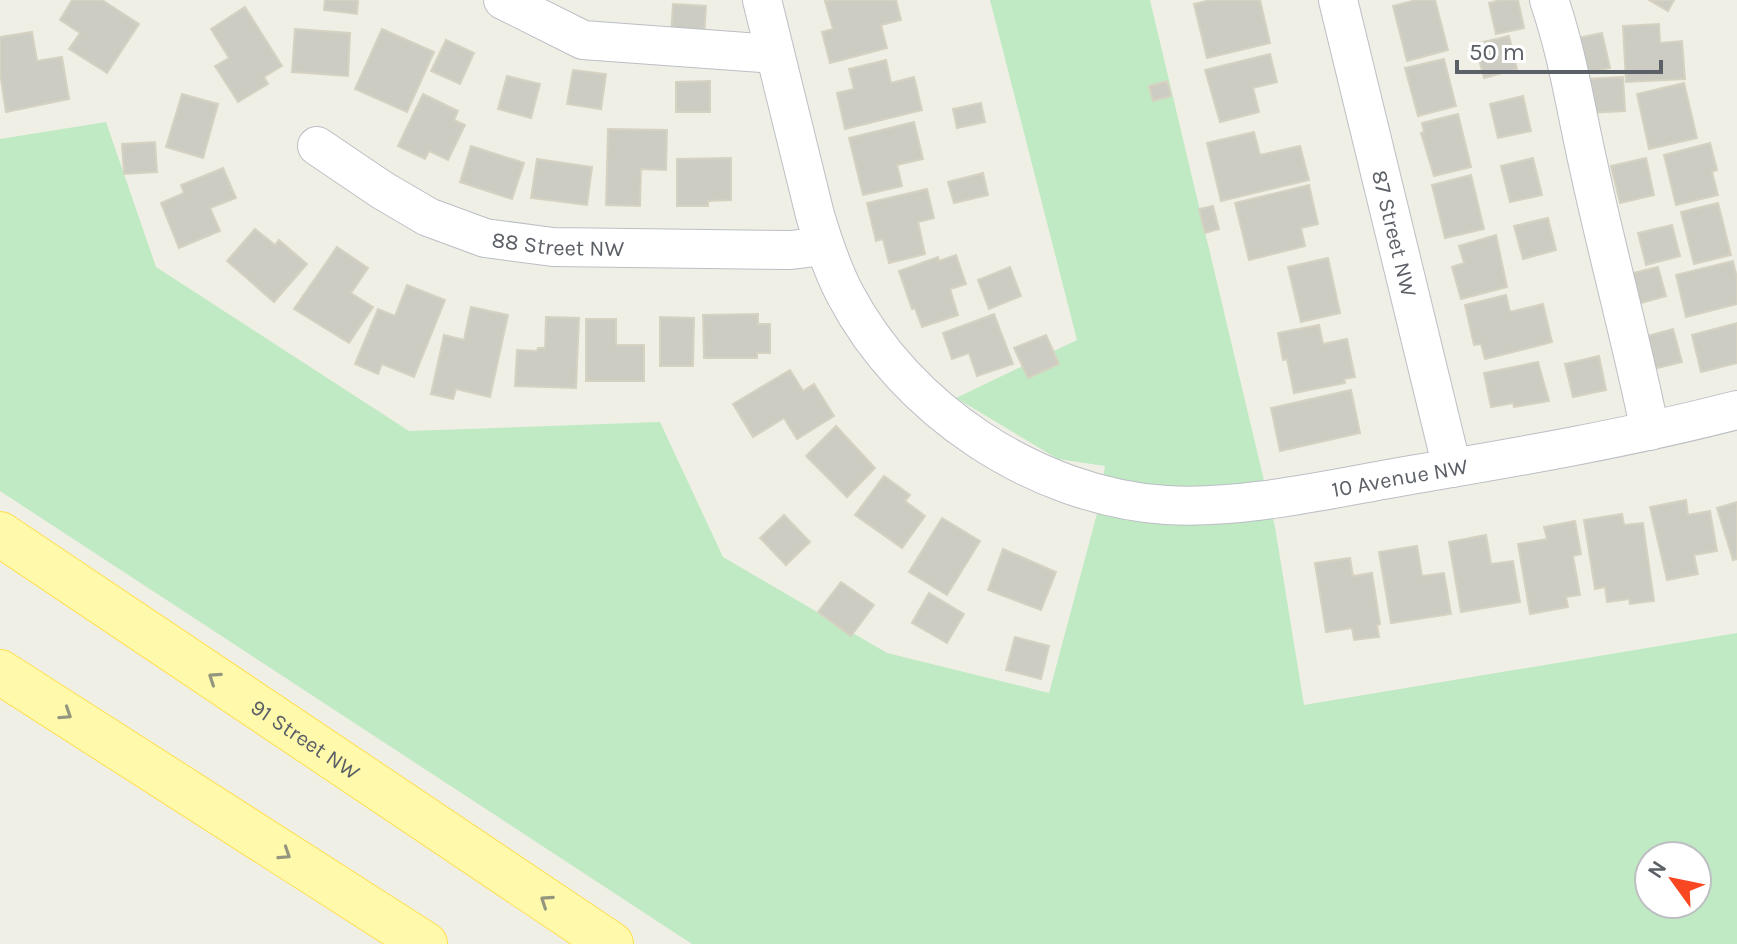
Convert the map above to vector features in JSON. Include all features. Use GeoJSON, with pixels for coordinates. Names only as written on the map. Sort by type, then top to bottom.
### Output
{"type":"FeatureCollection","features":[{"type":"Feature","properties":{"kind":"main road","name":"91 Street NW"},"geometry":{"type":"LineString","coordinates":[[0,534],[611,944]]}},
{"type":"Feature","properties":{"kind":"main road"},"geometry":{"type":"LineString","coordinates":[[0,672],[425,944]]}},
{"type":"Feature","properties":{"kind":"street"},"geometry":{"type":"LineString","coordinates":[[503,0],[583,40],[775,54]]}},
{"type":"Feature","properties":{"kind":"street"},"geometry":{"type":"LineString","coordinates":[[762,0],[824,246]]}},
{"type":"Feature","properties":{"kind":"street","name":"87 Street NW"},"geometry":{"type":"LineString","coordinates":[[1338,0],[1452,468]]}},
{"type":"Feature","properties":{"kind":"street"},"geometry":{"type":"LineString","coordinates":[[1549,0],[1564,45],[1650,431]]}},
{"type":"Feature","properties":{"kind":"street","name":"88 Street NW"},"geometry":{"type":"LineString","coordinates":[[317,146],[428,217],[485,238],[553,247],[791,250],[824,246]]}},
{"type":"Feature","properties":{"kind":"street","name":"10 Avenue NW"},"geometry":{"type":"LineString","coordinates":[[824,246],[846,297],[893,362],[925,396],[974,436],[1028,468],[1061,481],[1134,501],[1201,505],[1292,494],[1650,431],[1737,410]]}},
{"type":"Feature","properties":{"kind":"green space"},"geometry":{"type":"Polygon","coordinates":[[[990,0],[1150,0],[1275,527],[1304,705],[1737,633],[1737,944],[692,944],[0,491],[0,139],[106,122],[156,267],[409,431],[660,422],[723,557],[887,653],[1049,693],[1098,510],[1105,466],[1058,459],[956,398],[1077,340],[990,0]]]}},
{"type":"Feature","properties":{"kind":"building"},"geometry":{"type":"Polygon","coordinates":[[[72,0],[102,0],[139,24],[107,73],[69,49],[80,33],[60,20],[72,0]]]}},
{"type":"Feature","properties":{"kind":"building"},"geometry":{"type":"Polygon","coordinates":[[[325,0],[358,0],[357,14],[324,10],[325,0]]]}},
{"type":"Feature","properties":{"kind":"building"},"geometry":{"type":"Polygon","coordinates":[[[896,0],[901,20],[881,25],[887,48],[830,63],[822,32],[833,29],[825,1],[896,0]]]}},
{"type":"Feature","properties":{"kind":"building"},"geometry":{"type":"Polygon","coordinates":[[[1211,0],[1260,0],[1270,43],[1207,58],[1194,4],[1211,0]]]}},
{"type":"Feature","properties":{"kind":"building"},"geometry":{"type":"Polygon","coordinates":[[[1416,0],[1435,0],[1448,50],[1407,61],[1393,6],[1416,0]]]}},
{"type":"Feature","properties":{"kind":"building"},"geometry":{"type":"Polygon","coordinates":[[[1518,0],[1524,28],[1496,34],[1489,3],[1518,0]]]}},
{"type":"Feature","properties":{"kind":"building"},"geometry":{"type":"Polygon","coordinates":[[[1649,0],[1674,0],[1668,11],[1649,0]]]}},
{"type":"Feature","properties":{"kind":"building"},"geometry":{"type":"Polygon","coordinates":[[[673,4],[706,6],[704,38],[671,36],[673,4]]]}},
{"type":"Feature","properties":{"kind":"building"},"geometry":{"type":"Polygon","coordinates":[[[245,7],[282,66],[264,77],[268,84],[238,102],[215,66],[229,58],[211,29],[245,7]]]}},
{"type":"Feature","properties":{"kind":"building"},"geometry":{"type":"Polygon","coordinates":[[[1659,24],[1660,43],[1682,41],[1685,79],[1626,82],[1623,26],[1659,24]]]}},
{"type":"Feature","properties":{"kind":"building"},"geometry":{"type":"Polygon","coordinates":[[[295,29],[350,33],[348,76],[292,72],[295,29]]]}},
{"type":"Feature","properties":{"kind":"building"},"geometry":{"type":"Polygon","coordinates":[[[382,29],[434,52],[407,112],[355,89],[382,29]]]}},
{"type":"Feature","properties":{"kind":"building"},"geometry":{"type":"Polygon","coordinates":[[[32,32],[37,61],[62,57],[69,99],[6,112],[0,73],[0,37],[32,32]]]}},
{"type":"Feature","properties":{"kind":"building"},"geometry":{"type":"Polygon","coordinates":[[[1602,33],[1610,68],[1576,75],[1569,40],[1602,33]]]}},
{"type":"Feature","properties":{"kind":"building"},"geometry":{"type":"Polygon","coordinates":[[[1509,36],[1517,69],[1484,78],[1475,44],[1509,36]]]}},
{"type":"Feature","properties":{"kind":"building"},"geometry":{"type":"Polygon","coordinates":[[[446,40],[474,53],[460,84],[431,71],[446,40]]]}},
{"type":"Feature","properties":{"kind":"building"},"geometry":{"type":"Polygon","coordinates":[[[1270,54],[1277,82],[1253,88],[1259,112],[1220,122],[1205,70],[1270,54]]]}},
{"type":"Feature","properties":{"kind":"building"},"geometry":{"type":"Polygon","coordinates":[[[1444,59],[1456,106],[1418,116],[1405,68],[1444,59]]]}},
{"type":"Feature","properties":{"kind":"building"},"geometry":{"type":"Polygon","coordinates":[[[886,60],[891,83],[914,77],[922,110],[845,129],[837,93],[854,89],[849,69],[886,60]]]}},
{"type":"Feature","properties":{"kind":"building"},"geometry":{"type":"Polygon","coordinates":[[[573,70],[606,74],[601,109],[567,104],[573,70]]]}},
{"type":"Feature","properties":{"kind":"building"},"geometry":{"type":"Polygon","coordinates":[[[507,76],[540,84],[531,118],[498,109],[507,76]]]}},
{"type":"Feature","properties":{"kind":"building"},"geometry":{"type":"Polygon","coordinates":[[[1623,77],[1625,111],[1587,113],[1585,79],[1623,77]]]}},
{"type":"Feature","properties":{"kind":"building"},"geometry":{"type":"Polygon","coordinates":[[[710,81],[710,112],[676,112],[676,82],[710,81]]]}},
{"type":"Feature","properties":{"kind":"building"},"geometry":{"type":"Polygon","coordinates":[[[1167,81],[1171,96],[1153,101],[1149,86],[1167,81]]]}},
{"type":"Feature","properties":{"kind":"building"},"geometry":{"type":"Polygon","coordinates":[[[1684,83],[1697,138],[1649,149],[1637,94],[1684,83]]]}},
{"type":"Feature","properties":{"kind":"building"},"geometry":{"type":"Polygon","coordinates":[[[182,94],[218,104],[203,158],[166,147],[182,94]]]}},
{"type":"Feature","properties":{"kind":"building"},"geometry":{"type":"Polygon","coordinates":[[[423,94],[458,111],[454,120],[465,125],[448,160],[429,151],[425,159],[398,146],[423,94]]]}},
{"type":"Feature","properties":{"kind":"building"},"geometry":{"type":"Polygon","coordinates":[[[1523,96],[1531,131],[1498,138],[1490,104],[1523,96]]]}},
{"type":"Feature","properties":{"kind":"building"},"geometry":{"type":"Polygon","coordinates":[[[981,103],[985,122],[957,128],[953,109],[981,103]]]}},
{"type":"Feature","properties":{"kind":"building"},"geometry":{"type":"Polygon","coordinates":[[[1458,114],[1471,167],[1434,176],[1421,133],[1424,132],[1422,123],[1458,114]]]}},
{"type":"Feature","properties":{"kind":"building"},"geometry":{"type":"Polygon","coordinates":[[[914,122],[923,159],[897,165],[902,186],[863,195],[849,138],[914,122]]]}},
{"type":"Feature","properties":{"kind":"building"},"geometry":{"type":"Polygon","coordinates":[[[608,129],[667,130],[666,170],[641,169],[640,206],[606,205],[608,129]]]}},
{"type":"Feature","properties":{"kind":"building"},"geometry":{"type":"Polygon","coordinates":[[[1254,132],[1260,155],[1300,146],[1309,180],[1221,201],[1207,143],[1254,132]]]}},
{"type":"Feature","properties":{"kind":"building"},"geometry":{"type":"Polygon","coordinates":[[[155,142],[157,172],[124,174],[122,144],[155,142]]]}},
{"type":"Feature","properties":{"kind":"building"},"geometry":{"type":"Polygon","coordinates":[[[1710,143],[1717,170],[1712,172],[1718,195],[1676,205],[1664,155],[1710,143]]]}},
{"type":"Feature","properties":{"kind":"building"},"geometry":{"type":"Polygon","coordinates":[[[471,146],[524,163],[512,199],[460,182],[471,146]]]}},
{"type":"Feature","properties":{"kind":"building"},"geometry":{"type":"Polygon","coordinates":[[[731,158],[731,200],[708,201],[708,206],[677,206],[677,159],[731,158]]]}},
{"type":"Feature","properties":{"kind":"building"},"geometry":{"type":"Polygon","coordinates":[[[1533,158],[1542,195],[1510,202],[1501,166],[1533,158]]]}},
{"type":"Feature","properties":{"kind":"building"},"geometry":{"type":"Polygon","coordinates":[[[1646,158],[1654,195],[1620,203],[1611,166],[1646,158]]]}},
{"type":"Feature","properties":{"kind":"building"},"geometry":{"type":"Polygon","coordinates":[[[537,159],[592,167],[587,205],[531,198],[537,159]]]}},
{"type":"Feature","properties":{"kind":"building"},"geometry":{"type":"Polygon","coordinates":[[[223,168],[236,198],[210,208],[220,231],[179,248],[161,203],[184,193],[181,185],[223,168]]]}},
{"type":"Feature","properties":{"kind":"building"},"geometry":{"type":"Polygon","coordinates":[[[983,173],[988,195],[954,203],[948,182],[983,173]]]}},
{"type":"Feature","properties":{"kind":"building"},"geometry":{"type":"Polygon","coordinates":[[[1471,175],[1484,229],[1445,238],[1432,185],[1471,175]]]}},
{"type":"Feature","properties":{"kind":"building"},"geometry":{"type":"Polygon","coordinates":[[[1309,185],[1318,224],[1301,228],[1305,246],[1249,260],[1235,203],[1309,185]]]}},
{"type":"Feature","properties":{"kind":"building"},"geometry":{"type":"Polygon","coordinates":[[[927,189],[934,218],[918,222],[925,254],[889,263],[883,239],[876,241],[867,203],[927,189]]]}},
{"type":"Feature","properties":{"kind":"building"},"geometry":{"type":"Polygon","coordinates":[[[1718,203],[1731,255],[1694,264],[1681,212],[1718,203]]]}},
{"type":"Feature","properties":{"kind":"building"},"geometry":{"type":"Polygon","coordinates":[[[1213,206],[1219,229],[1205,233],[1199,209],[1213,206]]]}},
{"type":"Feature","properties":{"kind":"building"},"geometry":{"type":"Polygon","coordinates":[[[1548,218],[1556,250],[1523,259],[1514,226],[1548,218]]]}},
{"type":"Feature","properties":{"kind":"building"},"geometry":{"type":"Polygon","coordinates":[[[1672,225],[1680,256],[1646,265],[1638,233],[1672,225]]]}},
{"type":"Feature","properties":{"kind":"building"},"geometry":{"type":"Polygon","coordinates":[[[255,229],[275,245],[279,240],[307,264],[274,302],[227,261],[255,229]]]}},
{"type":"Feature","properties":{"kind":"building"},"geometry":{"type":"Polygon","coordinates":[[[1496,235],[1507,287],[1461,299],[1452,267],[1464,263],[1459,246],[1496,235]]]}},
{"type":"Feature","properties":{"kind":"building"},"geometry":{"type":"Polygon","coordinates":[[[337,247],[368,268],[351,293],[373,307],[349,343],[294,309],[337,247]]]}},
{"type":"Feature","properties":{"kind":"building"},"geometry":{"type":"Polygon","coordinates":[[[956,255],[966,284],[950,289],[958,315],[922,327],[915,308],[912,309],[899,271],[938,257],[939,261],[956,255]]]}},
{"type":"Feature","properties":{"kind":"building"},"geometry":{"type":"Polygon","coordinates":[[[1328,258],[1340,313],[1301,322],[1288,267],[1328,258]]]}},
{"type":"Feature","properties":{"kind":"building"},"geometry":{"type":"Polygon","coordinates":[[[1733,261],[1737,278],[1737,304],[1686,317],[1676,275],[1733,261]]]}},
{"type":"Feature","properties":{"kind":"building"},"geometry":{"type":"Polygon","coordinates":[[[1010,267],[1021,296],[989,309],[978,280],[1010,267]]]}},
{"type":"Feature","properties":{"kind":"building"},"geometry":{"type":"Polygon","coordinates":[[[1658,267],[1666,296],[1634,305],[1625,275],[1658,267]]]}},
{"type":"Feature","properties":{"kind":"building"},"geometry":{"type":"Polygon","coordinates":[[[407,285],[445,300],[414,377],[382,364],[378,374],[355,364],[378,309],[395,316],[407,285]]]}},
{"type":"Feature","properties":{"kind":"building"},"geometry":{"type":"Polygon","coordinates":[[[1506,295],[1510,312],[1543,304],[1552,342],[1485,359],[1481,344],[1474,345],[1465,305],[1506,295]]]}},
{"type":"Feature","properties":{"kind":"building"},"geometry":{"type":"Polygon","coordinates":[[[471,307],[508,315],[490,397],[456,389],[453,399],[431,394],[444,335],[464,340],[471,307]]]}},
{"type":"Feature","properties":{"kind":"building"},"geometry":{"type":"Polygon","coordinates":[[[758,314],[758,324],[770,324],[770,353],[757,353],[757,358],[704,358],[703,315],[758,314]]]}},
{"type":"Feature","properties":{"kind":"building"},"geometry":{"type":"Polygon","coordinates":[[[994,314],[1013,364],[977,376],[969,353],[952,359],[943,333],[994,314]]]}},
{"type":"Feature","properties":{"kind":"building"},"geometry":{"type":"Polygon","coordinates":[[[546,317],[579,318],[576,388],[515,386],[517,350],[537,351],[538,348],[545,348],[546,317]]]}},
{"type":"Feature","properties":{"kind":"building"},"geometry":{"type":"Polygon","coordinates":[[[660,317],[694,318],[693,366],[660,366],[660,317]]]}},
{"type":"Feature","properties":{"kind":"building"},"geometry":{"type":"Polygon","coordinates":[[[586,319],[616,319],[616,345],[644,345],[644,381],[586,381],[586,319]]]}},
{"type":"Feature","properties":{"kind":"building"},"geometry":{"type":"Polygon","coordinates":[[[1737,323],[1737,363],[1701,372],[1692,335],[1737,323]]]}},
{"type":"Feature","properties":{"kind":"building"},"geometry":{"type":"Polygon","coordinates":[[[1319,325],[1323,344],[1347,339],[1355,377],[1344,379],[1345,383],[1294,393],[1278,333],[1319,325]]]}},
{"type":"Feature","properties":{"kind":"building"},"geometry":{"type":"Polygon","coordinates":[[[1673,329],[1682,362],[1649,370],[1641,338],[1673,329]]]}},
{"type":"Feature","properties":{"kind":"building"},"geometry":{"type":"Polygon","coordinates":[[[1046,335],[1059,364],[1028,378],[1014,348],[1046,335]]]}},
{"type":"Feature","properties":{"kind":"building"},"geometry":{"type":"Polygon","coordinates":[[[1599,356],[1606,390],[1573,397],[1565,364],[1599,356]]]}},
{"type":"Feature","properties":{"kind":"building"},"geometry":{"type":"Polygon","coordinates":[[[1538,362],[1549,401],[1491,407],[1484,373],[1538,362]]]}},
{"type":"Feature","properties":{"kind":"building"},"geometry":{"type":"Polygon","coordinates":[[[790,370],[803,391],[814,384],[834,416],[797,439],[784,418],[753,437],[733,404],[790,370]]]}},
{"type":"Feature","properties":{"kind":"building"},"geometry":{"type":"Polygon","coordinates":[[[1351,390],[1360,433],[1280,451],[1271,408],[1351,390]]]}},
{"type":"Feature","properties":{"kind":"building"},"geometry":{"type":"Polygon","coordinates":[[[836,426],[875,468],[847,497],[806,456],[836,426]]]}},
{"type":"Feature","properties":{"kind":"building"},"geometry":{"type":"Polygon","coordinates":[[[884,476],[910,495],[905,501],[925,516],[902,548],[855,515],[884,476]]]}},
{"type":"Feature","properties":{"kind":"building"},"geometry":{"type":"Polygon","coordinates":[[[1686,500],[1688,515],[1710,511],[1717,551],[1694,555],[1698,574],[1667,580],[1650,507],[1686,500]]]}},
{"type":"Feature","properties":{"kind":"building"},"geometry":{"type":"Polygon","coordinates":[[[1737,502],[1737,559],[1733,560],[1717,508],[1737,502]]]}},
{"type":"Feature","properties":{"kind":"building"},"geometry":{"type":"Polygon","coordinates":[[[1622,514],[1624,525],[1643,523],[1654,601],[1630,604],[1629,599],[1607,602],[1605,587],[1595,589],[1584,520],[1622,514]]]}},
{"type":"Feature","properties":{"kind":"building"},"geometry":{"type":"Polygon","coordinates":[[[784,515],[810,542],[786,565],[760,538],[784,515]]]}},
{"type":"Feature","properties":{"kind":"building"},"geometry":{"type":"Polygon","coordinates":[[[942,518],[980,541],[947,595],[909,572],[942,518]]]}},
{"type":"Feature","properties":{"kind":"building"},"geometry":{"type":"Polygon","coordinates":[[[1575,521],[1581,554],[1573,556],[1580,595],[1566,597],[1568,607],[1530,614],[1518,544],[1547,539],[1544,527],[1575,521]]]}},
{"type":"Feature","properties":{"kind":"building"},"geometry":{"type":"Polygon","coordinates":[[[1486,535],[1491,564],[1513,561],[1520,602],[1461,612],[1449,542],[1486,535]]]}},
{"type":"Feature","properties":{"kind":"building"},"geometry":{"type":"Polygon","coordinates":[[[1417,546],[1422,576],[1444,573],[1451,614],[1391,623],[1379,552],[1417,546]]]}},
{"type":"Feature","properties":{"kind":"building"},"geometry":{"type":"Polygon","coordinates":[[[1003,549],[1056,572],[1041,610],[988,590],[1003,549]]]}},
{"type":"Feature","properties":{"kind":"building"},"geometry":{"type":"Polygon","coordinates":[[[1350,558],[1353,576],[1372,573],[1380,624],[1377,625],[1379,637],[1354,640],[1352,628],[1326,632],[1315,563],[1350,558]]]}},
{"type":"Feature","properties":{"kind":"building"},"geometry":{"type":"Polygon","coordinates":[[[841,582],[874,605],[851,636],[818,612],[841,582]]]}},
{"type":"Feature","properties":{"kind":"building"},"geometry":{"type":"Polygon","coordinates":[[[929,593],[964,614],[947,643],[912,623],[929,593]]]}},
{"type":"Feature","properties":{"kind":"building"},"geometry":{"type":"Polygon","coordinates":[[[1015,637],[1049,646],[1041,679],[1006,670],[1015,637]]]}}]}
